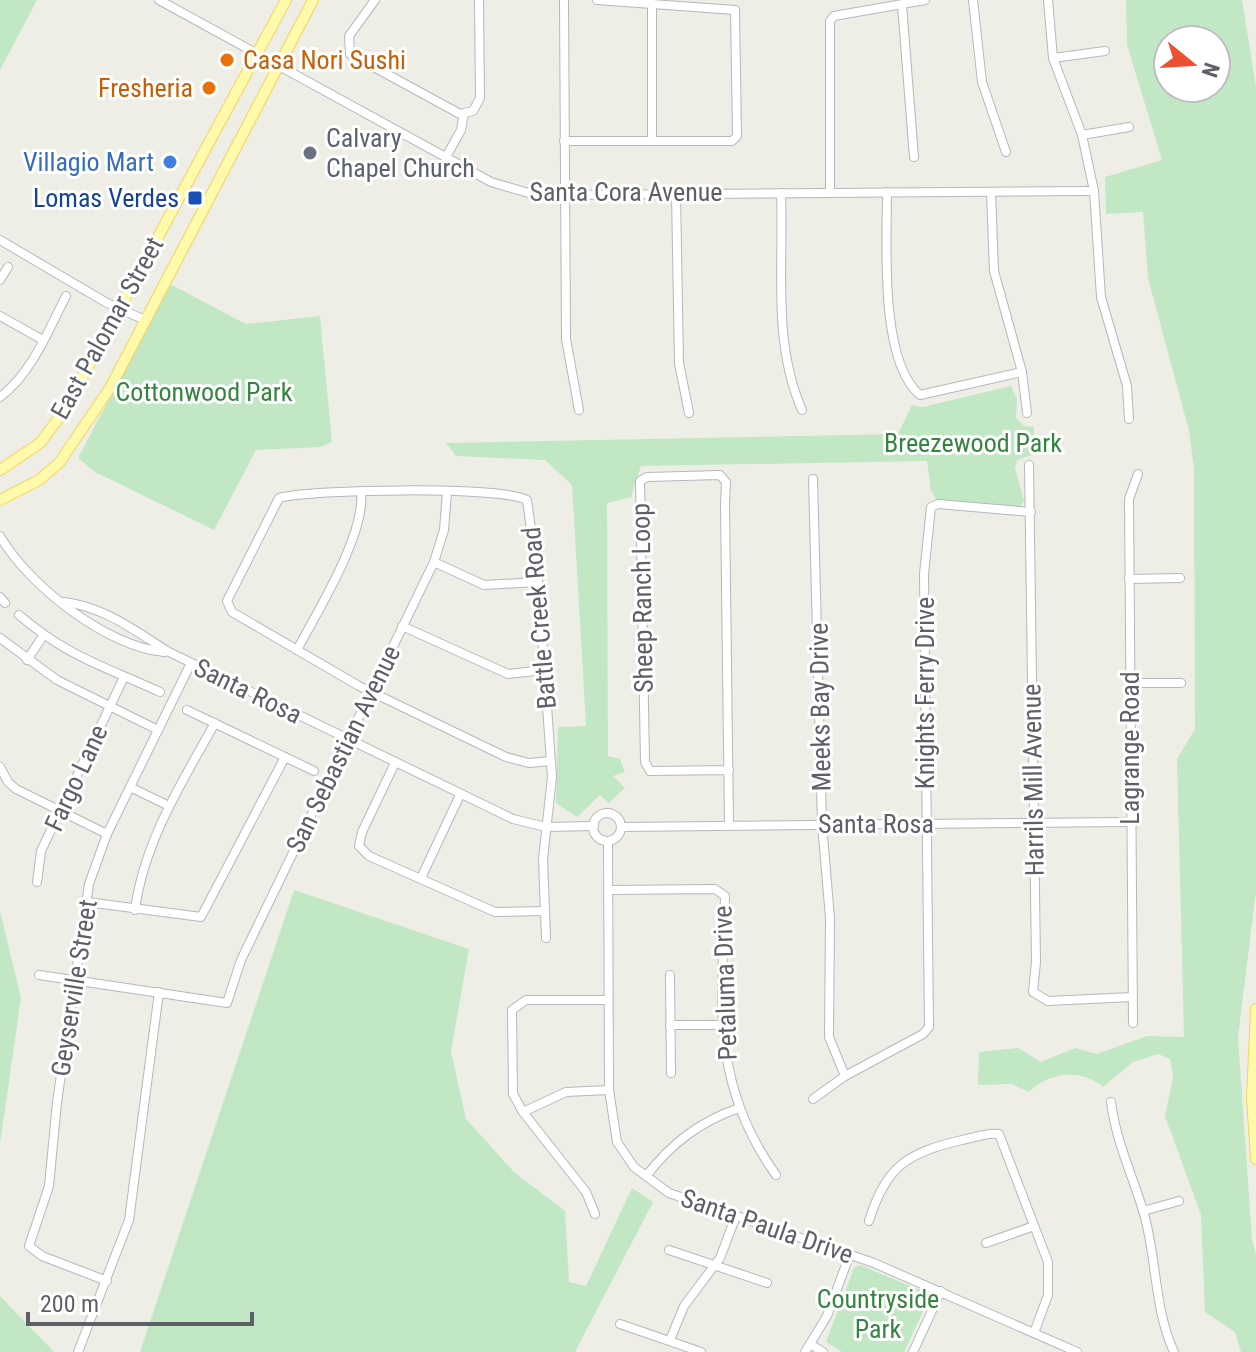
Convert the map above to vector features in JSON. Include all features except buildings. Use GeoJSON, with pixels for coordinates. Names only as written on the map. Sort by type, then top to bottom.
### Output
{"type":"FeatureCollection","features":[{"type":"Feature","properties":{"kind":"main road","name":"East Palomar Street"},"geometry":{"type":"LineString","coordinates":[[0,470],[21,459],[50,431],[120,310],[286,0]]}},
{"type":"Feature","properties":{"kind":"main road","name":"East Palomar Street"},"geometry":{"type":"LineString","coordinates":[[0,500],[39,480],[59,463],[110,388],[313,0]]}},
{"type":"Feature","properties":{"kind":"main road"},"geometry":{"type":"LineString","coordinates":[[1256,1009],[1252,1098],[1256,1159]]}},
{"type":"Feature","properties":{"kind":"street","name":"Santa Cora Avenue"},"geometry":{"type":"LineString","coordinates":[[159,0],[278,68],[491,182],[515,191],[565,195],[1094,191]]}},
{"type":"Feature","properties":{"kind":"street"},"geometry":{"type":"LineString","coordinates":[[375,0],[349,36],[350,54],[464,113],[473,111],[480,98],[479,0]]}},
{"type":"Feature","properties":{"kind":"street"},"geometry":{"type":"LineString","coordinates":[[564,0],[566,339],[579,410]]}},
{"type":"Feature","properties":{"kind":"street"},"geometry":{"type":"LineString","coordinates":[[564,141],[732,141],[737,136],[735,10],[597,0]]}},
{"type":"Feature","properties":{"kind":"street"},"geometry":{"type":"LineString","coordinates":[[830,192],[830,21],[834,16],[925,0]]}},
{"type":"Feature","properties":{"kind":"street"},"geometry":{"type":"LineString","coordinates":[[973,0],[982,82],[1006,152]]}},
{"type":"Feature","properties":{"kind":"street"},"geometry":{"type":"LineString","coordinates":[[1048,0],[1053,58],[1082,135],[1094,191],[1101,297],[1127,386],[1129,419]]}},
{"type":"Feature","properties":{"kind":"street"},"geometry":{"type":"LineString","coordinates":[[652,5],[652,141]]}},
{"type":"Feature","properties":{"kind":"street"},"geometry":{"type":"LineString","coordinates":[[902,5],[914,157]]}},
{"type":"Feature","properties":{"kind":"street"},"geometry":{"type":"LineString","coordinates":[[1053,58],[1105,51]]}},
{"type":"Feature","properties":{"kind":"street"},"geometry":{"type":"LineString","coordinates":[[446,157],[461,130],[464,113]]}},
{"type":"Feature","properties":{"kind":"street"},"geometry":{"type":"LineString","coordinates":[[1082,135],[1129,127]]}},
{"type":"Feature","properties":{"kind":"street"},"geometry":{"type":"LineString","coordinates":[[887,192],[887,301],[908,385],[920,395],[1022,372]]}},
{"type":"Feature","properties":{"kind":"street"},"geometry":{"type":"LineString","coordinates":[[991,192],[994,271],[1022,372],[1027,413]]}},
{"type":"Feature","properties":{"kind":"street"},"geometry":{"type":"LineString","coordinates":[[676,193],[679,363],[689,413]]}},
{"type":"Feature","properties":{"kind":"street"},"geometry":{"type":"LineString","coordinates":[[781,193],[783,339],[788,372],[802,410]]}},
{"type":"Feature","properties":{"kind":"street"},"geometry":{"type":"LineString","coordinates":[[0,240],[120,310],[145,320]]}},
{"type":"Feature","properties":{"kind":"street"},"geometry":{"type":"LineString","coordinates":[[0,280],[8,267]]}},
{"type":"Feature","properties":{"kind":"street"},"geometry":{"type":"LineString","coordinates":[[0,397],[19,381],[66,296]]}},
{"type":"Feature","properties":{"kind":"street"},"geometry":{"type":"LineString","coordinates":[[0,316],[43,340]]}},
{"type":"Feature","properties":{"kind":"street","name":"Harrils Mill Avenue"},"geometry":{"type":"LineString","coordinates":[[1029,465],[1036,962],[1033,992],[1048,1001],[1132,997]]}},
{"type":"Feature","properties":{"kind":"street","name":"Lagrange Road"},"geometry":{"type":"LineString","coordinates":[[1133,1023],[1129,499],[1138,474]]}},
{"type":"Feature","properties":{"kind":"street","name":"Sheep Ranch Loop"},"geometry":{"type":"LineString","coordinates":[[729,770],[663,773],[650,771],[645,762],[640,481],[647,477],[720,475],[726,482],[729,770],[729,825]]}},
{"type":"Feature","properties":{"kind":"street","name":"Meeks Bay Drive"},"geometry":{"type":"LineString","coordinates":[[813,479],[822,824],[830,918],[829,1037],[845,1076]]}},
{"type":"Feature","properties":{"kind":"street"},"geometry":{"type":"LineString","coordinates":[[361,492],[363,504],[349,544],[297,650],[371,692],[506,757],[529,763],[551,761]]}},
{"type":"Feature","properties":{"kind":"street","name":"Battle Creek Road"},"geometry":{"type":"LineString","coordinates":[[297,650],[232,612],[227,601],[279,498],[292,494],[447,492],[503,495],[527,500],[538,582],[551,761],[546,827],[546,938]]}},
{"type":"Feature","properties":{"kind":"street","name":"San Sebastian Avenue"},"geometry":{"type":"LineString","coordinates":[[159,992],[227,1003],[241,960],[434,562],[444,530],[447,492]]}},
{"type":"Feature","properties":{"kind":"street","name":"Knights Ferry Drive"},"geometry":{"type":"LineString","coordinates":[[845,1076],[929,1027],[924,574],[931,507],[938,504],[1031,512]]}},
{"type":"Feature","properties":{"kind":"street","name":"Santa Rosa"},"geometry":{"type":"LineString","coordinates":[[0,536],[18,562],[76,616],[98,629],[149,649],[169,652]]}},
{"type":"Feature","properties":{"kind":"street"},"geometry":{"type":"LineString","coordinates":[[434,562],[484,585],[538,582]]}},
{"type":"Feature","properties":{"kind":"street"},"geometry":{"type":"LineString","coordinates":[[1129,579],[1180,578]]}},
{"type":"Feature","properties":{"kind":"street","name":"Santa Rosa"},"geometry":{"type":"LineString","coordinates":[[64,602],[84,604],[123,621],[169,652],[513,819],[546,827],[594,826]]}},
{"type":"Feature","properties":{"kind":"street"},"geometry":{"type":"LineString","coordinates":[[19,615],[43,636],[85,662],[160,692]]}},
{"type":"Feature","properties":{"kind":"street"},"geometry":{"type":"LineString","coordinates":[[402,626],[508,674],[544,670]]}},
{"type":"Feature","properties":{"kind":"street"},"geometry":{"type":"LineString","coordinates":[[27,660],[43,636]]}},
{"type":"Feature","properties":{"kind":"street"},"geometry":{"type":"LineString","coordinates":[[1,640],[57,680],[158,730]]}},
{"type":"Feature","properties":{"kind":"street","name":"Geyserville Street"},"geometry":{"type":"LineString","coordinates":[[107,1281],[42,1256],[29,1246],[49,1186],[57,1102],[87,902],[107,834],[191,663]]}},
{"type":"Feature","properties":{"kind":"street","name":"Fargo Lane"},"geometry":{"type":"LineString","coordinates":[[37,882],[41,851],[124,677]]}},
{"type":"Feature","properties":{"kind":"street"},"geometry":{"type":"LineString","coordinates":[[1129,683],[1181,683]]}},
{"type":"Feature","properties":{"kind":"street"},"geometry":{"type":"LineString","coordinates":[[187,710],[314,771]]}},
{"type":"Feature","properties":{"kind":"street"},"geometry":{"type":"LineString","coordinates":[[135,910],[139,879],[169,806],[215,723]]}},
{"type":"Feature","properties":{"kind":"street"},"geometry":{"type":"LineString","coordinates":[[87,902],[192,918],[207,912],[285,757]]}},
{"type":"Feature","properties":{"kind":"street"},"geometry":{"type":"LineString","coordinates":[[395,763],[362,832],[359,846],[369,856],[495,912],[544,911]]}},
{"type":"Feature","properties":{"kind":"street"},"geometry":{"type":"LineString","coordinates":[[0,767],[16,789],[107,834]]}},
{"type":"Feature","properties":{"kind":"street"},"geometry":{"type":"LineString","coordinates":[[130,787],[169,806]]}},
{"type":"Feature","properties":{"kind":"street"},"geometry":{"type":"LineString","coordinates":[[421,878],[460,795]]}},
{"type":"Feature","properties":{"kind":"street"},"geometry":{"type":"LineString","coordinates":[[608,813],[618,819],[621,827],[619,835],[608,841],[599,838],[594,826],[600,815],[608,813]]}},
{"type":"Feature","properties":{"kind":"street","name":"Santa Rosa"},"geometry":{"type":"LineString","coordinates":[[621,827],[1130,822]]}},
{"type":"Feature","properties":{"kind":"street","name":"Santa Paula Drive"},"geometry":{"type":"LineString","coordinates":[[608,841],[609,1090],[617,1142],[625,1156],[669,1193],[850,1254],[1077,1352]]}},
{"type":"Feature","properties":{"kind":"street","name":"Petaluma Drive"},"geometry":{"type":"LineString","coordinates":[[609,890],[715,889],[725,896],[723,1025],[726,1067],[756,1148],[776,1175]]}},
{"type":"Feature","properties":{"kind":"street"},"geometry":{"type":"LineString","coordinates":[[39,975],[159,992],[129,1220],[78,1352]]}},
{"type":"Feature","properties":{"kind":"street"},"geometry":{"type":"LineString","coordinates":[[670,975],[671,1073]]}},
{"type":"Feature","properties":{"kind":"street"},"geometry":{"type":"LineString","coordinates":[[595,1214],[586,1192],[523,1112],[513,1094],[512,1010],[517,1003],[607,1000]]}},
{"type":"Feature","properties":{"kind":"street"},"geometry":{"type":"LineString","coordinates":[[670,1025],[723,1025]]}},
{"type":"Feature","properties":{"kind":"street"},"geometry":{"type":"LineString","coordinates":[[813,1099],[845,1076]]}},
{"type":"Feature","properties":{"kind":"street"},"geometry":{"type":"LineString","coordinates":[[523,1112],[566,1092],[609,1090]]}},
{"type":"Feature","properties":{"kind":"street"},"geometry":{"type":"LineString","coordinates":[[1111,1102],[1116,1135],[1143,1211],[1162,1317],[1172,1351]]}},
{"type":"Feature","properties":{"kind":"street"},"geometry":{"type":"LineString","coordinates":[[646,1176],[681,1138],[707,1120],[739,1108]]}},
{"type":"Feature","properties":{"kind":"street"},"geometry":{"type":"LineString","coordinates":[[869,1221],[880,1188],[905,1160],[937,1147],[994,1133],[1003,1139],[1046,1255],[1050,1278],[1047,1300],[1034,1333]]}},
{"type":"Feature","properties":{"kind":"street"},"geometry":{"type":"LineString","coordinates":[[1143,1211],[1179,1201]]}},
{"type":"Feature","properties":{"kind":"street"},"geometry":{"type":"LineString","coordinates":[[670,1340],[684,1306],[714,1265],[736,1216]]}},
{"type":"Feature","properties":{"kind":"street"},"geometry":{"type":"LineString","coordinates":[[986,1243],[1034,1226]]}},
{"type":"Feature","properties":{"kind":"street"},"geometry":{"type":"LineString","coordinates":[[669,1250],[767,1283]]}},
{"type":"Feature","properties":{"kind":"street"},"geometry":{"type":"LineString","coordinates":[[823,1352],[807,1348],[827,1316],[850,1254]]}},
{"type":"Feature","properties":{"kind":"street"},"geometry":{"type":"LineString","coordinates":[[913,1352],[941,1291]]}},
{"type":"Feature","properties":{"kind":"street"},"geometry":{"type":"LineString","coordinates":[[620,1324],[701,1352]]}},
{"type":"Feature","properties":{"kind":"green space"},"geometry":{"type":"Polygon","coordinates":[[[0,0],[37,0],[0,70],[0,0]]]}},
{"type":"Feature","properties":{"kind":"green space"},"geometry":{"type":"Polygon","coordinates":[[[1126,0],[1242,0],[1256,87],[1256,891],[1238,1037],[1252,1240],[1256,1254],[1256,1352],[1241,1352],[1235,1332],[1205,1312],[1201,1215],[1165,1116],[1173,1077],[1170,1059],[1158,1054],[1133,1062],[1103,1087],[1075,1075],[1046,1080],[1029,1092],[1012,1084],[978,1085],[979,1052],[1018,1048],[1041,1062],[1075,1048],[1097,1054],[1147,1036],[1184,1037],[1177,759],[1195,729],[1194,468],[1189,431],[1148,278],[1143,212],[1106,214],[1105,177],[1162,160],[1127,45],[1126,0]]]}},
{"type":"Feature","properties":{"kind":"green space","name":"Cottonwood Park"},"geometry":{"type":"Polygon","coordinates":[[[170,284],[246,324],[320,316],[332,442],[321,447],[256,450],[214,530],[95,472],[78,458],[170,284]]]}},
{"type":"Feature","properties":{"kind":"green space","name":"Breezewood Park"},"geometry":{"type":"Polygon","coordinates":[[[1011,386],[1017,399],[1016,418],[1024,426],[1034,427],[1034,454],[1017,460],[1015,468],[1024,501],[1019,507],[936,499],[931,491],[927,461],[641,466],[631,497],[607,503],[608,756],[620,759],[625,772],[613,776],[625,788],[609,803],[600,795],[577,817],[556,803],[558,727],[586,726],[572,485],[545,460],[456,456],[446,443],[898,434],[912,405],[923,407],[1011,386]]]}},
{"type":"Feature","properties":{"kind":"green space"},"geometry":{"type":"Polygon","coordinates":[[[294,890],[469,949],[451,1051],[466,1119],[514,1172],[565,1211],[569,1282],[586,1286],[632,1188],[653,1202],[575,1352],[140,1352],[294,890]]]}},
{"type":"Feature","properties":{"kind":"green space"},"geometry":{"type":"Polygon","coordinates":[[[0,911],[21,998],[0,1144],[0,911]]]}},
{"type":"Feature","properties":{"kind":"green space","name":"Countryside Park"},"geometry":{"type":"Polygon","coordinates":[[[860,1265],[927,1293],[929,1299],[904,1352],[842,1352],[826,1342],[854,1268],[860,1265]]]}},
{"type":"Feature","properties":{"kind":"green space"},"geometry":{"type":"Polygon","coordinates":[[[0,1296],[54,1352],[0,1352],[0,1296]]]}},
{"type":"Feature","properties":{"kind":"place","name":"Casa Nori Sushi"},"geometry":{"type":"Point","coordinates":[227,60]}},
{"type":"Feature","properties":{"kind":"place","name":"Fresheria"},"geometry":{"type":"Point","coordinates":[209,88]}},
{"type":"Feature","properties":{"kind":"place","name":"Calvary Chapel Church"},"geometry":{"type":"Point","coordinates":[310,153]}},
{"type":"Feature","properties":{"kind":"place","name":"Villagio Mart"},"geometry":{"type":"Point","coordinates":[170,162]}},
{"type":"Feature","properties":{"kind":"place","name":"Lomas Verdes"},"geometry":{"type":"Point","coordinates":[195,198]}}]}
